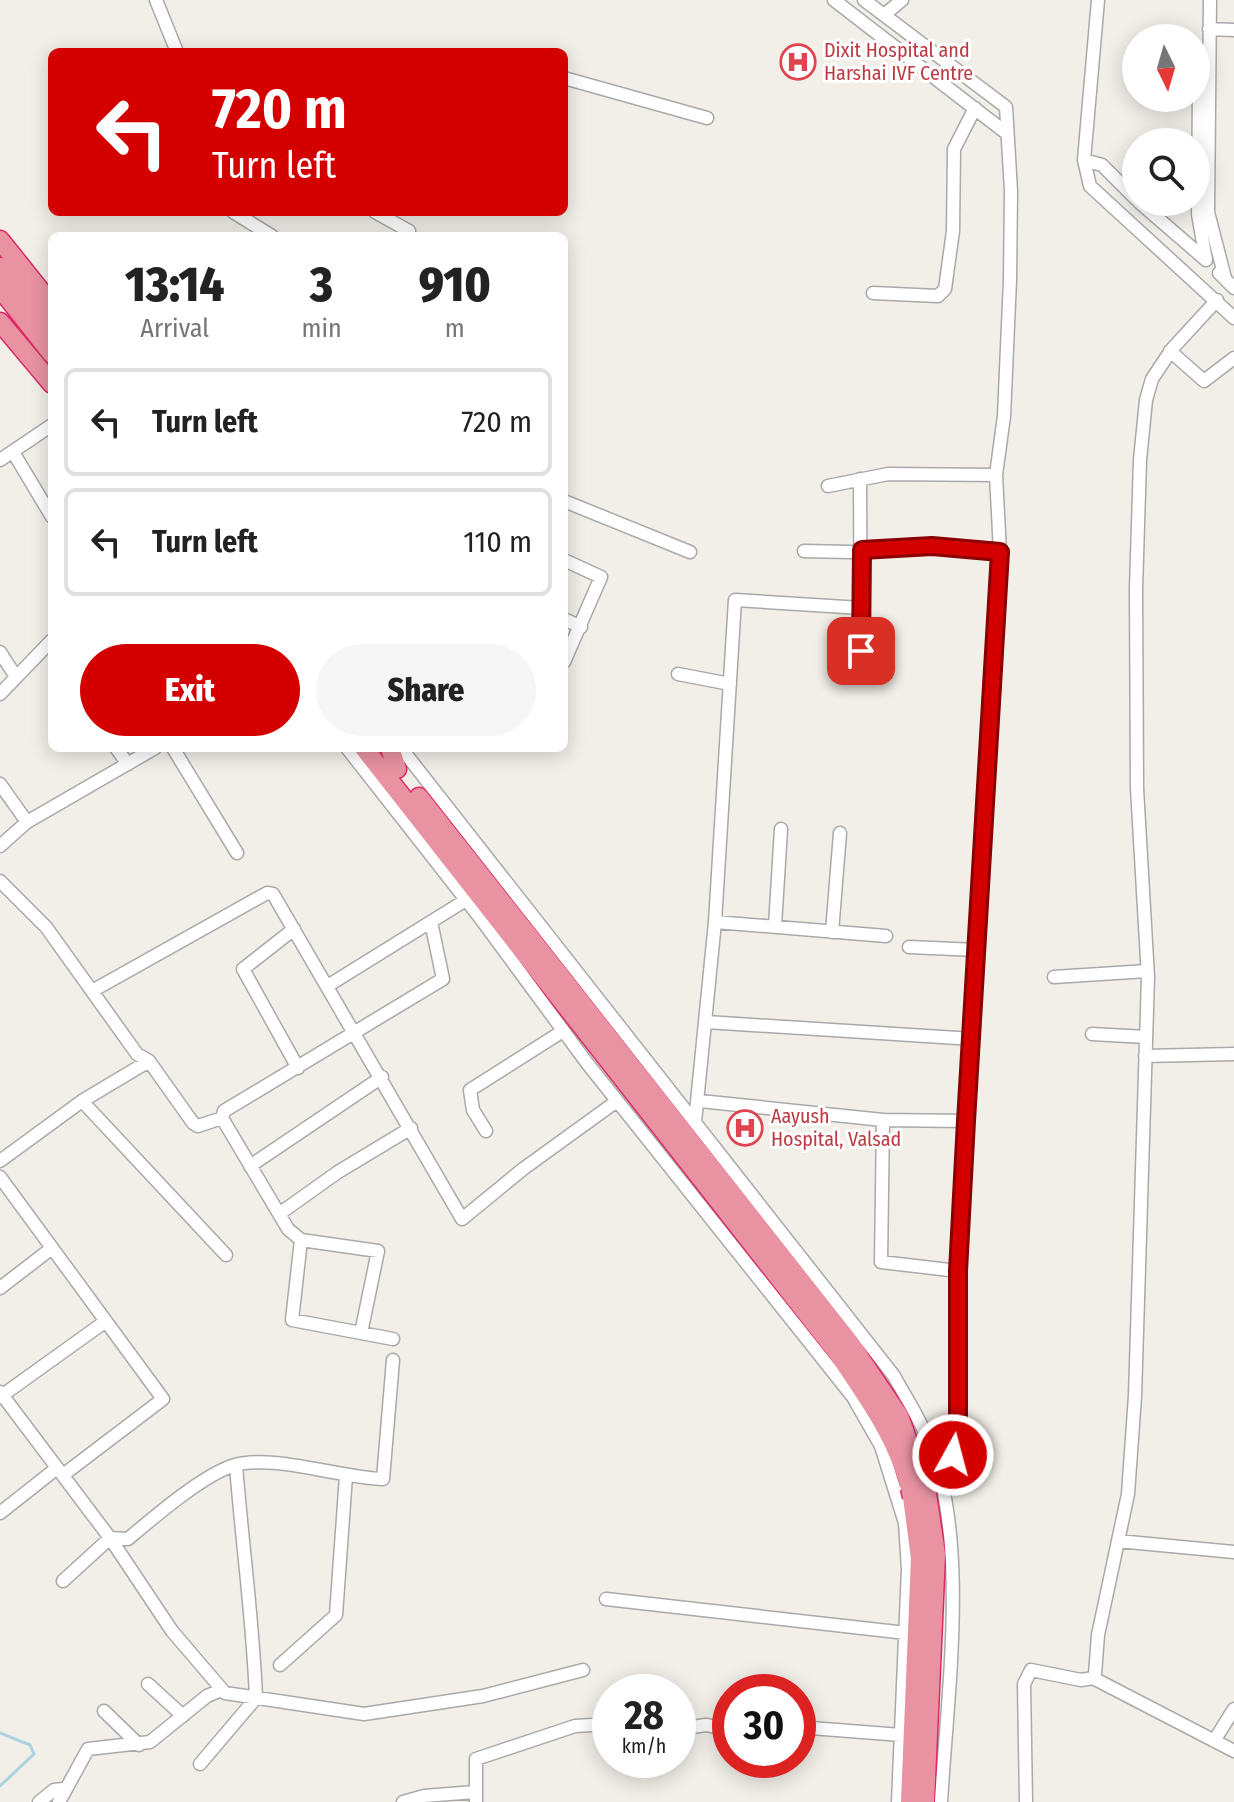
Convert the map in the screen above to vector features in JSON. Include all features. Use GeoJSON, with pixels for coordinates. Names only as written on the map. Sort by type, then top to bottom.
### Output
{"type":"FeatureCollection","features":[{"type":"Feature","properties":{"kind":"highway"},"geometry":{"type":"LineString","coordinates":[[0,240],[48,300]]}},
{"type":"Feature","properties":{"kind":"highway"},"geometry":{"type":"LineString","coordinates":[[0,267],[45,334]]}},
{"type":"Feature","properties":{"kind":"highway"},"geometry":{"type":"LineString","coordinates":[[0,288],[45,334]]}},
{"type":"Feature","properties":{"kind":"highway"},"geometry":{"type":"LineString","coordinates":[[0,322],[48,379]]}},
{"type":"Feature","properties":{"kind":"highway"},"geometry":{"type":"LineString","coordinates":[[20,347],[45,334]]}},
{"type":"Feature","properties":{"kind":"highway"},"geometry":{"type":"LineString","coordinates":[[355,752],[393,774]]}},
{"type":"Feature","properties":{"kind":"highway"},"geometry":{"type":"LineString","coordinates":[[368,752],[393,774],[849,1342],[899,1416],[936,1554],[925,1802]]}},
{"type":"Feature","properties":{"kind":"highway"},"geometry":{"type":"LineString","coordinates":[[382,752],[393,774],[559,1011],[837,1352],[883,1422],[919,1490],[920,1558],[910,1802]]}},
{"type":"Feature","properties":{"kind":"highway"},"geometry":{"type":"LineString","coordinates":[[393,774],[399,752]]}},
{"type":"Feature","properties":{"kind":"street"},"geometry":{"type":"LineString","coordinates":[[156,0],[175,48]]}},
{"type":"Feature","properties":{"kind":"street"},"geometry":{"type":"LineString","coordinates":[[834,0],[1005,132]]}},
{"type":"Feature","properties":{"kind":"street"},"geometry":{"type":"LineString","coordinates":[[864,0],[1006,107],[1005,132],[1011,191],[1004,416],[996,475],[1000,552],[958,1271],[958,1428],[953,1455],[919,1490]]}},
{"type":"Feature","properties":{"kind":"street"},"geometry":{"type":"LineString","coordinates":[[884,15],[902,0]]}},
{"type":"Feature","properties":{"kind":"street"},"geometry":{"type":"LineString","coordinates":[[1098,0],[1084,160],[1090,186],[1234,318]]}},
{"type":"Feature","properties":{"kind":"street"},"geometry":{"type":"LineString","coordinates":[[1203,0],[1198,214],[1206,260]]}},
{"type":"Feature","properties":{"kind":"street"},"geometry":{"type":"LineString","coordinates":[[1209,24],[1210,0]]}},
{"type":"Feature","properties":{"kind":"street"},"geometry":{"type":"LineString","coordinates":[[1210,29],[1234,30]]}},
{"type":"Feature","properties":{"kind":"street"},"geometry":{"type":"LineString","coordinates":[[568,79],[707,118]]}},
{"type":"Feature","properties":{"kind":"street"},"geometry":{"type":"LineString","coordinates":[[873,293],[938,296],[945,289],[953,231],[954,149],[975,108]]}},
{"type":"Feature","properties":{"kind":"street"},"geometry":{"type":"LineString","coordinates":[[1209,112],[1208,212],[1225,278]]}},
{"type":"Feature","properties":{"kind":"street"},"geometry":{"type":"LineString","coordinates":[[1084,160],[1102,165],[1122,186]]}},
{"type":"Feature","properties":{"kind":"street"},"geometry":{"type":"LineString","coordinates":[[240,216],[266,232]]}},
{"type":"Feature","properties":{"kind":"street"},"geometry":{"type":"LineString","coordinates":[[382,216],[409,231]]}},
{"type":"Feature","properties":{"kind":"street"},"geometry":{"type":"LineString","coordinates":[[1155,216],[1234,288]]}},
{"type":"Feature","properties":{"kind":"street"},"geometry":{"type":"LineString","coordinates":[[1093,1678],[1128,1494],[1135,1396],[1147,971],[1137,788],[1136,589],[1140,460],[1148,392],[1170,351],[1217,300]]}},
{"type":"Feature","properties":{"kind":"street"},"geometry":{"type":"LineString","coordinates":[[1170,351],[1204,381],[1234,358]]}},
{"type":"Feature","properties":{"kind":"street"},"geometry":{"type":"LineString","coordinates":[[0,460],[48,428]]}},
{"type":"Feature","properties":{"kind":"street"},"geometry":{"type":"LineString","coordinates":[[13,452],[48,510]]}},
{"type":"Feature","properties":{"kind":"street"},"geometry":{"type":"LineString","coordinates":[[828,486],[888,474],[996,475]]}},
{"type":"Feature","properties":{"kind":"street"},"geometry":{"type":"LineString","coordinates":[[860,479],[861,673]]}},
{"type":"Feature","properties":{"kind":"street"},"geometry":{"type":"LineString","coordinates":[[568,503],[690,552]]}},
{"type":"Feature","properties":{"kind":"street"},"geometry":{"type":"LineString","coordinates":[[804,551],[932,546],[1000,552]]}},
{"type":"Feature","properties":{"kind":"street"},"geometry":{"type":"LineString","coordinates":[[568,562],[601,577],[568,654]]}},
{"type":"Feature","properties":{"kind":"street"},"geometry":{"type":"LineString","coordinates":[[695,1122],[700,1101],[715,922],[735,600],[861,608]]}},
{"type":"Feature","properties":{"kind":"street"},"geometry":{"type":"LineString","coordinates":[[568,621],[581,627]]}},
{"type":"Feature","properties":{"kind":"street"},"geometry":{"type":"LineString","coordinates":[[0,694],[48,644]]}},
{"type":"Feature","properties":{"kind":"street"},"geometry":{"type":"LineString","coordinates":[[0,652],[16,677]]}},
{"type":"Feature","properties":{"kind":"street"},"geometry":{"type":"LineString","coordinates":[[678,674],[730,684]]}},
{"type":"Feature","properties":{"kind":"street"},"geometry":{"type":"LineString","coordinates":[[119,752],[128,764]]}},
{"type":"Feature","properties":{"kind":"street"},"geometry":{"type":"LineString","coordinates":[[0,846],[27,822],[148,752]]}},
{"type":"Feature","properties":{"kind":"street"},"geometry":{"type":"LineString","coordinates":[[175,752],[237,853]]}},
{"type":"Feature","properties":{"kind":"street"},"geometry":{"type":"LineString","coordinates":[[351,752],[466,900],[559,1011],[563,1031],[853,1397],[881,1446],[919,1490],[946,1513],[953,1637],[941,1802]]}},
{"type":"Feature","properties":{"kind":"street"},"geometry":{"type":"LineString","coordinates":[[402,752],[894,1376],[929,1442],[919,1490],[905,1523],[906,1633],[898,1802]]}},
{"type":"Feature","properties":{"kind":"street"},"geometry":{"type":"LineString","coordinates":[[0,784],[27,822]]}},
{"type":"Feature","properties":{"kind":"street"},"geometry":{"type":"LineString","coordinates":[[775,926],[781,829]]}},
{"type":"Feature","properties":{"kind":"street"},"geometry":{"type":"LineString","coordinates":[[832,932],[840,833]]}},
{"type":"Feature","properties":{"kind":"street"},"geometry":{"type":"LineString","coordinates":[[0,881],[46,927],[137,1054],[149,1061],[193,1123],[198,1126],[222,1118]]}},
{"type":"Feature","properties":{"kind":"street"},"geometry":{"type":"LineString","coordinates":[[92,991],[267,893],[273,894],[329,985],[462,1219],[523,1169],[617,1101]]}},
{"type":"Feature","properties":{"kind":"street"},"geometry":{"type":"LineString","coordinates":[[329,985],[466,900]]}},
{"type":"Feature","properties":{"kind":"street"},"geometry":{"type":"LineString","coordinates":[[361,1333],[378,1251],[301,1240],[288,1229],[222,1118],[224,1111],[357,1034],[443,979],[431,922]]}},
{"type":"Feature","properties":{"kind":"street"},"geometry":{"type":"LineString","coordinates":[[715,922],[886,936]]}},
{"type":"Feature","properties":{"kind":"street"},"geometry":{"type":"LineString","coordinates":[[294,929],[243,969],[298,1068]]}},
{"type":"Feature","properties":{"kind":"street"},"geometry":{"type":"LineString","coordinates":[[909,947],[977,950]]}},
{"type":"Feature","properties":{"kind":"street"},"geometry":{"type":"LineString","coordinates":[[1054,977],[1147,971]]}},
{"type":"Feature","properties":{"kind":"street"},"geometry":{"type":"LineString","coordinates":[[706,1022],[973,1039]]}},
{"type":"Feature","properties":{"kind":"street"},"geometry":{"type":"LineString","coordinates":[[486,1131],[473,1110],[470,1090],[563,1031]]}},
{"type":"Feature","properties":{"kind":"street"},"geometry":{"type":"LineString","coordinates":[[1092,1034],[1146,1037]]}},
{"type":"Feature","properties":{"kind":"street"},"geometry":{"type":"LineString","coordinates":[[1145,1056],[1234,1054]]}},
{"type":"Feature","properties":{"kind":"street"},"geometry":{"type":"LineString","coordinates":[[0,1161],[82,1101],[149,1061]]}},
{"type":"Feature","properties":{"kind":"street"},"geometry":{"type":"LineString","coordinates":[[250,1166],[382,1077]]}},
{"type":"Feature","properties":{"kind":"street"},"geometry":{"type":"LineString","coordinates":[[82,1101],[226,1255]]}},
{"type":"Feature","properties":{"kind":"street"},"geometry":{"type":"LineString","coordinates":[[700,1101],[883,1120],[966,1121]]}},
{"type":"Feature","properties":{"kind":"street"},"geometry":{"type":"LineString","coordinates":[[883,1120],[881,1262],[958,1271]]}},
{"type":"Feature","properties":{"kind":"street"},"geometry":{"type":"LineString","coordinates":[[279,1214],[338,1172],[411,1128]]}},
{"type":"Feature","properties":{"kind":"street"},"geometry":{"type":"LineString","coordinates":[[0,1177],[163,1399],[0,1513]]}},
{"type":"Feature","properties":{"kind":"street"},"geometry":{"type":"LineString","coordinates":[[301,1240],[292,1320],[393,1339]]}},
{"type":"Feature","properties":{"kind":"street"},"geometry":{"type":"LineString","coordinates":[[0,1288],[52,1248]]}},
{"type":"Feature","properties":{"kind":"street"},"geometry":{"type":"LineString","coordinates":[[106,1321],[1,1395],[110,1538],[172,1631],[221,1690]]}},
{"type":"Feature","properties":{"kind":"street"},"geometry":{"type":"LineString","coordinates":[[63,1581],[110,1538],[128,1539],[174,1500],[236,1465],[277,1465],[383,1479],[393,1360]]}},
{"type":"Feature","properties":{"kind":"street"},"geometry":{"type":"LineString","coordinates":[[200,1764],[256,1698],[253,1625],[242,1557],[236,1465]]}},
{"type":"Feature","properties":{"kind":"street"},"geometry":{"type":"LineString","coordinates":[[280,1665],[336,1615],[346,1476]]}},
{"type":"Feature","properties":{"kind":"street"},"geometry":{"type":"LineString","coordinates":[[1118,1541],[1234,1552]]}},
{"type":"Feature","properties":{"kind":"street"},"geometry":{"type":"LineString","coordinates":[[606,1599],[906,1633]]}},
{"type":"Feature","properties":{"kind":"street"},"geometry":{"type":"LineString","coordinates":[[39,1802],[54,1790],[61,1796],[88,1749],[139,1745],[161,1735],[207,1696],[221,1690],[364,1714],[483,1696],[583,1670]]}},
{"type":"Feature","properties":{"kind":"street"},"geometry":{"type":"LineString","coordinates":[[1026,1802],[1024,1684],[1031,1670],[1081,1680],[1093,1678],[1234,1751]]}},
{"type":"Feature","properties":{"kind":"street"},"geometry":{"type":"LineString","coordinates":[[148,1684],[183,1716]]}},
{"type":"Feature","properties":{"kind":"street"},"geometry":{"type":"LineString","coordinates":[[1214,1741],[1234,1709]]}},
{"type":"Feature","properties":{"kind":"street"},"geometry":{"type":"LineString","coordinates":[[104,1711],[139,1745]]}},
{"type":"Feature","properties":{"kind":"street"},"geometry":{"type":"LineString","coordinates":[[403,1802],[424,1796],[476,1797],[476,1759],[575,1726],[592,1725]]}},
{"type":"Feature","properties":{"kind":"street"},"geometry":{"type":"LineString","coordinates":[[816,1728],[901,1735]]}},
{"type":"Feature","properties":{"kind":"waterway"},"geometry":{"type":"LineString","coordinates":[[0,1733],[30,1745],[34,1754],[0,1786]]}},
{"type":"Feature","properties":{"kind":"place","name":"Dixit Hospital and Harshai IVF Centre"},"geometry":{"type":"Point","coordinates":[798,62]}},
{"type":"Feature","properties":{"kind":"place","name":"Aayush Hospital, Valsad"},"geometry":{"type":"Point","coordinates":[745,1128]}},
{"type":"Feature","properties":{"kind":"route"},"geometry":{"type":"LineString","coordinates":[[861,651],[862,550],[932,546],[1000,552],[958,1271],[958,1428],[953,1455]]}}]}
